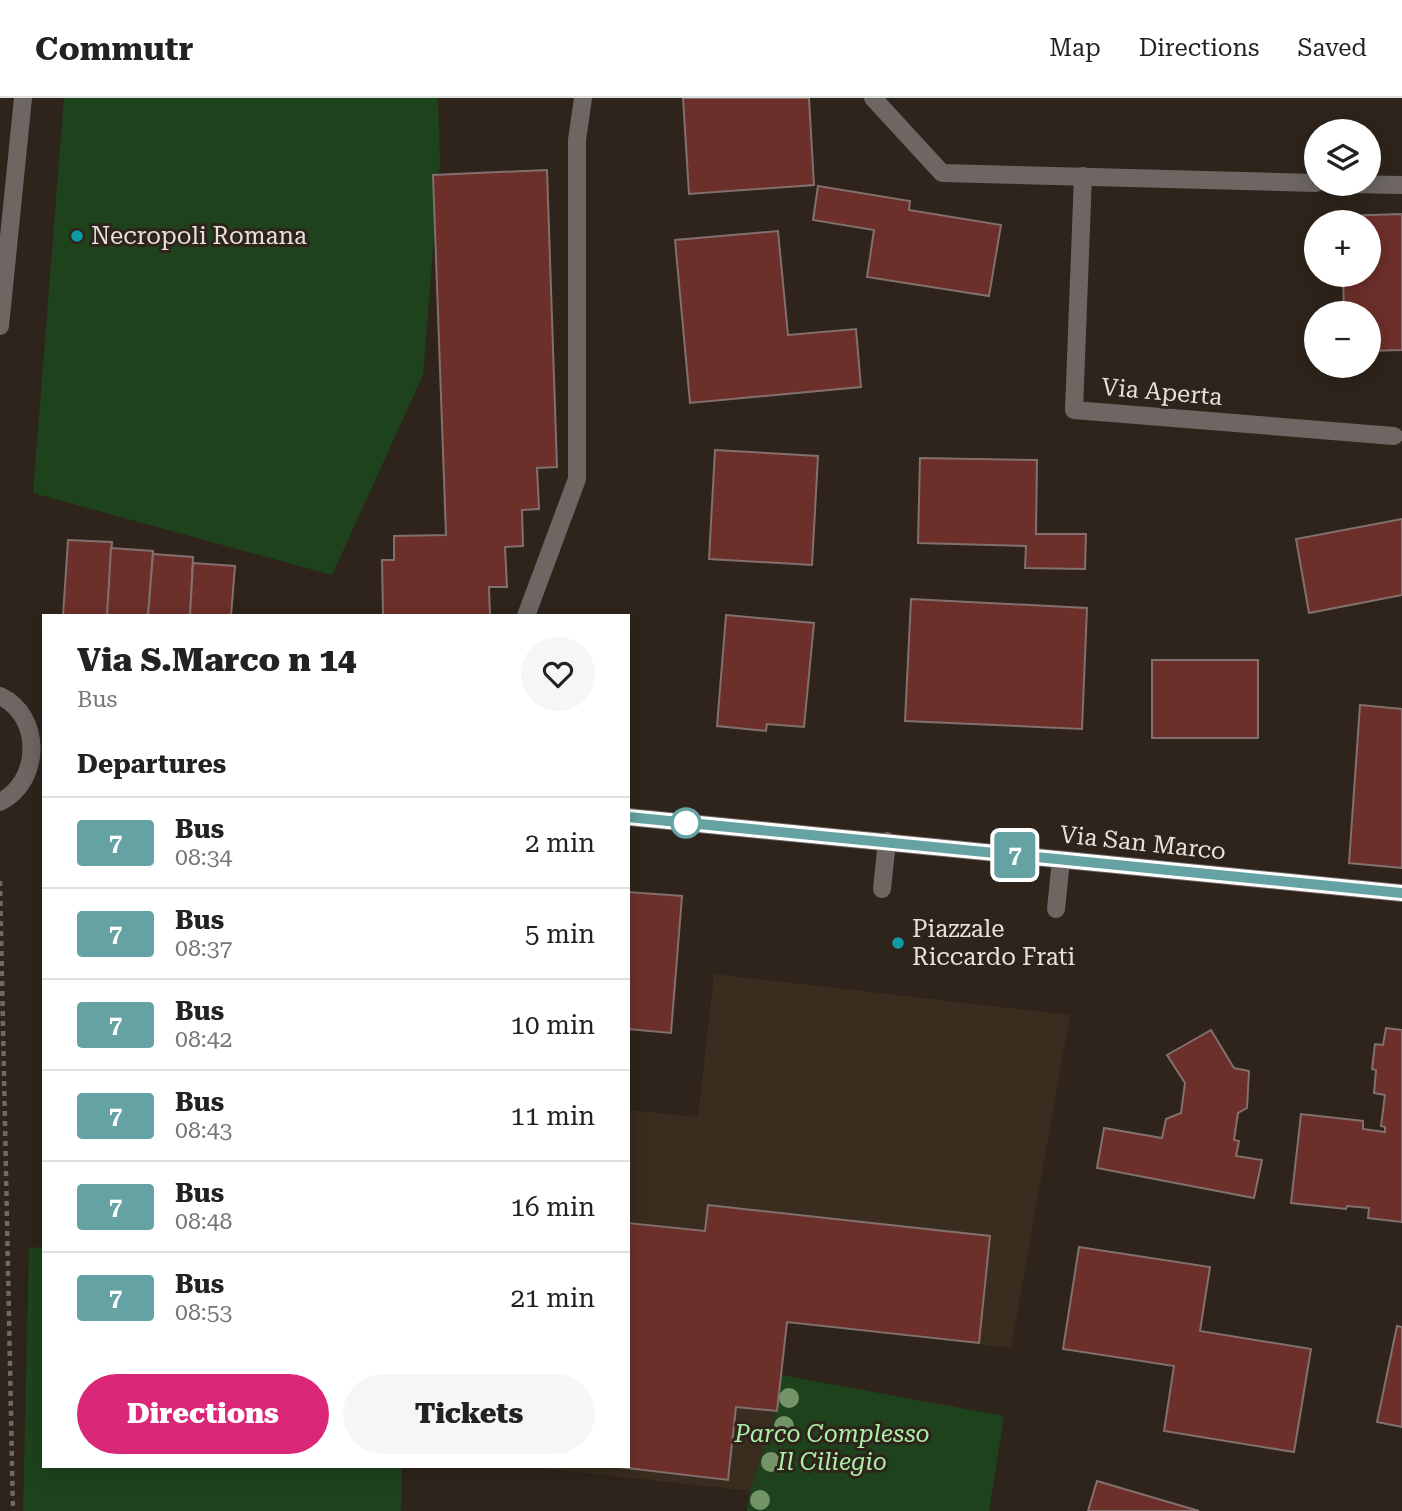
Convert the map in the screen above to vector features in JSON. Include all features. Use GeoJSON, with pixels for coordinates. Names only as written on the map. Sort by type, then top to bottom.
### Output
{"type":"FeatureCollection","features":[{"type":"Feature","properties":{"kind":"street"},"geometry":{"type":"LineString","coordinates":[[0,326],[23,98]]}},
{"type":"Feature","properties":{"kind":"street"},"geometry":{"type":"LineString","coordinates":[[527,614],[577,480],[577,140],[583,98]]}},
{"type":"Feature","properties":{"kind":"street"},"geometry":{"type":"LineString","coordinates":[[873,98],[942,173],[1304,183]]}},
{"type":"Feature","properties":{"kind":"street","name":"Via Aperta"},"geometry":{"type":"LineString","coordinates":[[1083,176],[1074,410],[1394,436]]}},
{"type":"Feature","properties":{"kind":"street"},"geometry":{"type":"LineString","coordinates":[[1381,185],[1402,185]]}},
{"type":"Feature","properties":{"kind":"street"},"geometry":{"type":"LineString","coordinates":[[0,681],[4,698],[24,718],[38,745],[24,781],[9,798],[0,803]]}},
{"type":"Feature","properties":{"kind":"street"},"geometry":{"type":"LineString","coordinates":[[24,781],[42,778]]}},
{"type":"Feature","properties":{"kind":"street","name":"Via San Marco"},"geometry":{"type":"LineString","coordinates":[[630,817],[1402,894]]}},
{"type":"Feature","properties":{"kind":"street"},"geometry":{"type":"LineString","coordinates":[[882,889],[887,841]]}},
{"type":"Feature","properties":{"kind":"street"},"geometry":{"type":"LineString","coordinates":[[1056,909],[1061,860]]}},
{"type":"Feature","properties":{"kind":"path"},"geometry":{"type":"LineString","coordinates":[[0,881],[13,1511]]}},
{"type":"Feature","properties":{"kind":"shaded area"},"geometry":{"type":"Polygon","coordinates":[[[714,974],[1070,1015],[1011,1348],[787,1322],[777,1411],[750,1491],[540,1468],[630,1468],[630,1110],[698,1117],[714,974]]]}},
{"type":"Feature","properties":{"kind":"green space"},"geometry":{"type":"Polygon","coordinates":[[[64,98],[438,98],[440,162],[423,375],[332,575],[33,493],[64,98]]]}},
{"type":"Feature","properties":{"kind":"green space"},"geometry":{"type":"Polygon","coordinates":[[[29,1247],[42,1248],[42,1468],[402,1468],[401,1511],[23,1511],[29,1247]]]}},
{"type":"Feature","properties":{"kind":"green space","name":"Parco Complesso Il Ciliegio"},"geometry":{"type":"Polygon","coordinates":[[[781,1375],[1004,1416],[989,1511],[747,1511],[750,1491],[777,1411],[781,1375]]]}},
{"type":"Feature","properties":{"kind":"building"},"geometry":{"type":"Polygon","coordinates":[[[683,98],[809,98],[814,185],[689,194],[683,98]]]}},
{"type":"Feature","properties":{"kind":"building"},"geometry":{"type":"Polygon","coordinates":[[[547,170],[557,467],[537,468],[539,509],[522,510],[523,546],[505,547],[507,587],[489,587],[490,614],[383,614],[382,560],[394,560],[394,536],[446,535],[433,175],[547,170]]]}},
{"type":"Feature","properties":{"kind":"building"},"geometry":{"type":"Polygon","coordinates":[[[818,186],[910,201],[909,210],[1001,225],[989,296],[867,277],[874,230],[813,220],[818,186]]]}},
{"type":"Feature","properties":{"kind":"building"},"geometry":{"type":"Polygon","coordinates":[[[1402,214],[1402,350],[1381,351],[1381,301],[1344,301],[1343,287],[1381,287],[1381,215],[1402,214]]]}},
{"type":"Feature","properties":{"kind":"building"},"geometry":{"type":"Polygon","coordinates":[[[778,231],[788,335],[856,329],[861,387],[690,403],[675,240],[778,231]]]}},
{"type":"Feature","properties":{"kind":"building"},"geometry":{"type":"Polygon","coordinates":[[[715,450],[818,456],[812,565],[709,559],[715,450]]]}},
{"type":"Feature","properties":{"kind":"building"},"geometry":{"type":"Polygon","coordinates":[[[920,458],[1037,460],[1036,534],[1086,534],[1085,569],[1025,568],[1026,546],[918,543],[920,458]]]}},
{"type":"Feature","properties":{"kind":"building"},"geometry":{"type":"Polygon","coordinates":[[[1402,519],[1402,595],[1309,613],[1296,539],[1402,519]]]}},
{"type":"Feature","properties":{"kind":"building"},"geometry":{"type":"Polygon","coordinates":[[[68,540],[112,542],[107,614],[63,614],[68,540]]]}},
{"type":"Feature","properties":{"kind":"building"},"geometry":{"type":"Polygon","coordinates":[[[111,548],[153,551],[148,614],[107,614],[111,548]]]}},
{"type":"Feature","properties":{"kind":"building"},"geometry":{"type":"Polygon","coordinates":[[[153,554],[193,557],[190,614],[148,614],[153,554]]]}},
{"type":"Feature","properties":{"kind":"building"},"geometry":{"type":"Polygon","coordinates":[[[193,563],[235,566],[231,614],[190,614],[193,563]]]}},
{"type":"Feature","properties":{"kind":"building"},"geometry":{"type":"Polygon","coordinates":[[[911,599],[1087,608],[1082,729],[905,721],[911,599]]]}},
{"type":"Feature","properties":{"kind":"building"},"geometry":{"type":"Polygon","coordinates":[[[726,615],[814,623],[804,727],[767,724],[766,731],[717,726],[726,615]]]}},
{"type":"Feature","properties":{"kind":"building"},"geometry":{"type":"Polygon","coordinates":[[[1152,660],[1258,660],[1258,738],[1152,738],[1152,660]]]}},
{"type":"Feature","properties":{"kind":"building"},"geometry":{"type":"Polygon","coordinates":[[[1360,705],[1402,709],[1402,868],[1349,863],[1360,705]]]}},
{"type":"Feature","properties":{"kind":"building"},"geometry":{"type":"Polygon","coordinates":[[[630,892],[682,896],[671,1033],[630,1029],[630,892]]]}},
{"type":"Feature","properties":{"kind":"building"},"geometry":{"type":"Polygon","coordinates":[[[1386,1028],[1402,1030],[1402,1222],[1368,1218],[1369,1208],[1347,1206],[1346,1209],[1291,1203],[1301,1114],[1363,1121],[1363,1129],[1385,1132],[1385,1127],[1381,1126],[1385,1095],[1374,1093],[1376,1070],[1372,1069],[1375,1044],[1383,1045],[1386,1028]]]}},
{"type":"Feature","properties":{"kind":"building"},"geometry":{"type":"Polygon","coordinates":[[[1211,1030],[1234,1068],[1249,1071],[1247,1108],[1238,1113],[1234,1140],[1239,1141],[1236,1156],[1262,1160],[1254,1198],[1097,1168],[1104,1128],[1162,1138],[1166,1119],[1181,1113],[1185,1083],[1167,1055],[1211,1030]]]}},
{"type":"Feature","properties":{"kind":"building"},"geometry":{"type":"Polygon","coordinates":[[[708,1205],[990,1236],[979,1343],[787,1322],[777,1411],[736,1407],[728,1480],[627,1468],[630,1468],[630,1223],[705,1231],[708,1205]]]}},
{"type":"Feature","properties":{"kind":"building"},"geometry":{"type":"Polygon","coordinates":[[[1079,1247],[1210,1267],[1200,1331],[1311,1349],[1294,1452],[1164,1431],[1174,1366],[1063,1349],[1079,1247]]]}},
{"type":"Feature","properties":{"kind":"building"},"geometry":{"type":"Polygon","coordinates":[[[1397,1326],[1402,1327],[1402,1427],[1377,1422],[1397,1326]]]}},
{"type":"Feature","properties":{"kind":"building"},"geometry":{"type":"Polygon","coordinates":[[[1097,1481],[1199,1511],[1088,1511],[1097,1481]]]}},
{"type":"Feature","properties":{"kind":"bus line","name":"7"},"geometry":{"type":"LineString","coordinates":[[630,817],[1402,893]]}},
{"type":"Feature","properties":{"kind":"place","name":"Necropoli Romana"},"geometry":{"type":"Point","coordinates":[77,236]}},
{"type":"Feature","properties":{"kind":"place","name":"Piazzale Riccardo Frati"},"geometry":{"type":"Point","coordinates":[898,943]}}]}
